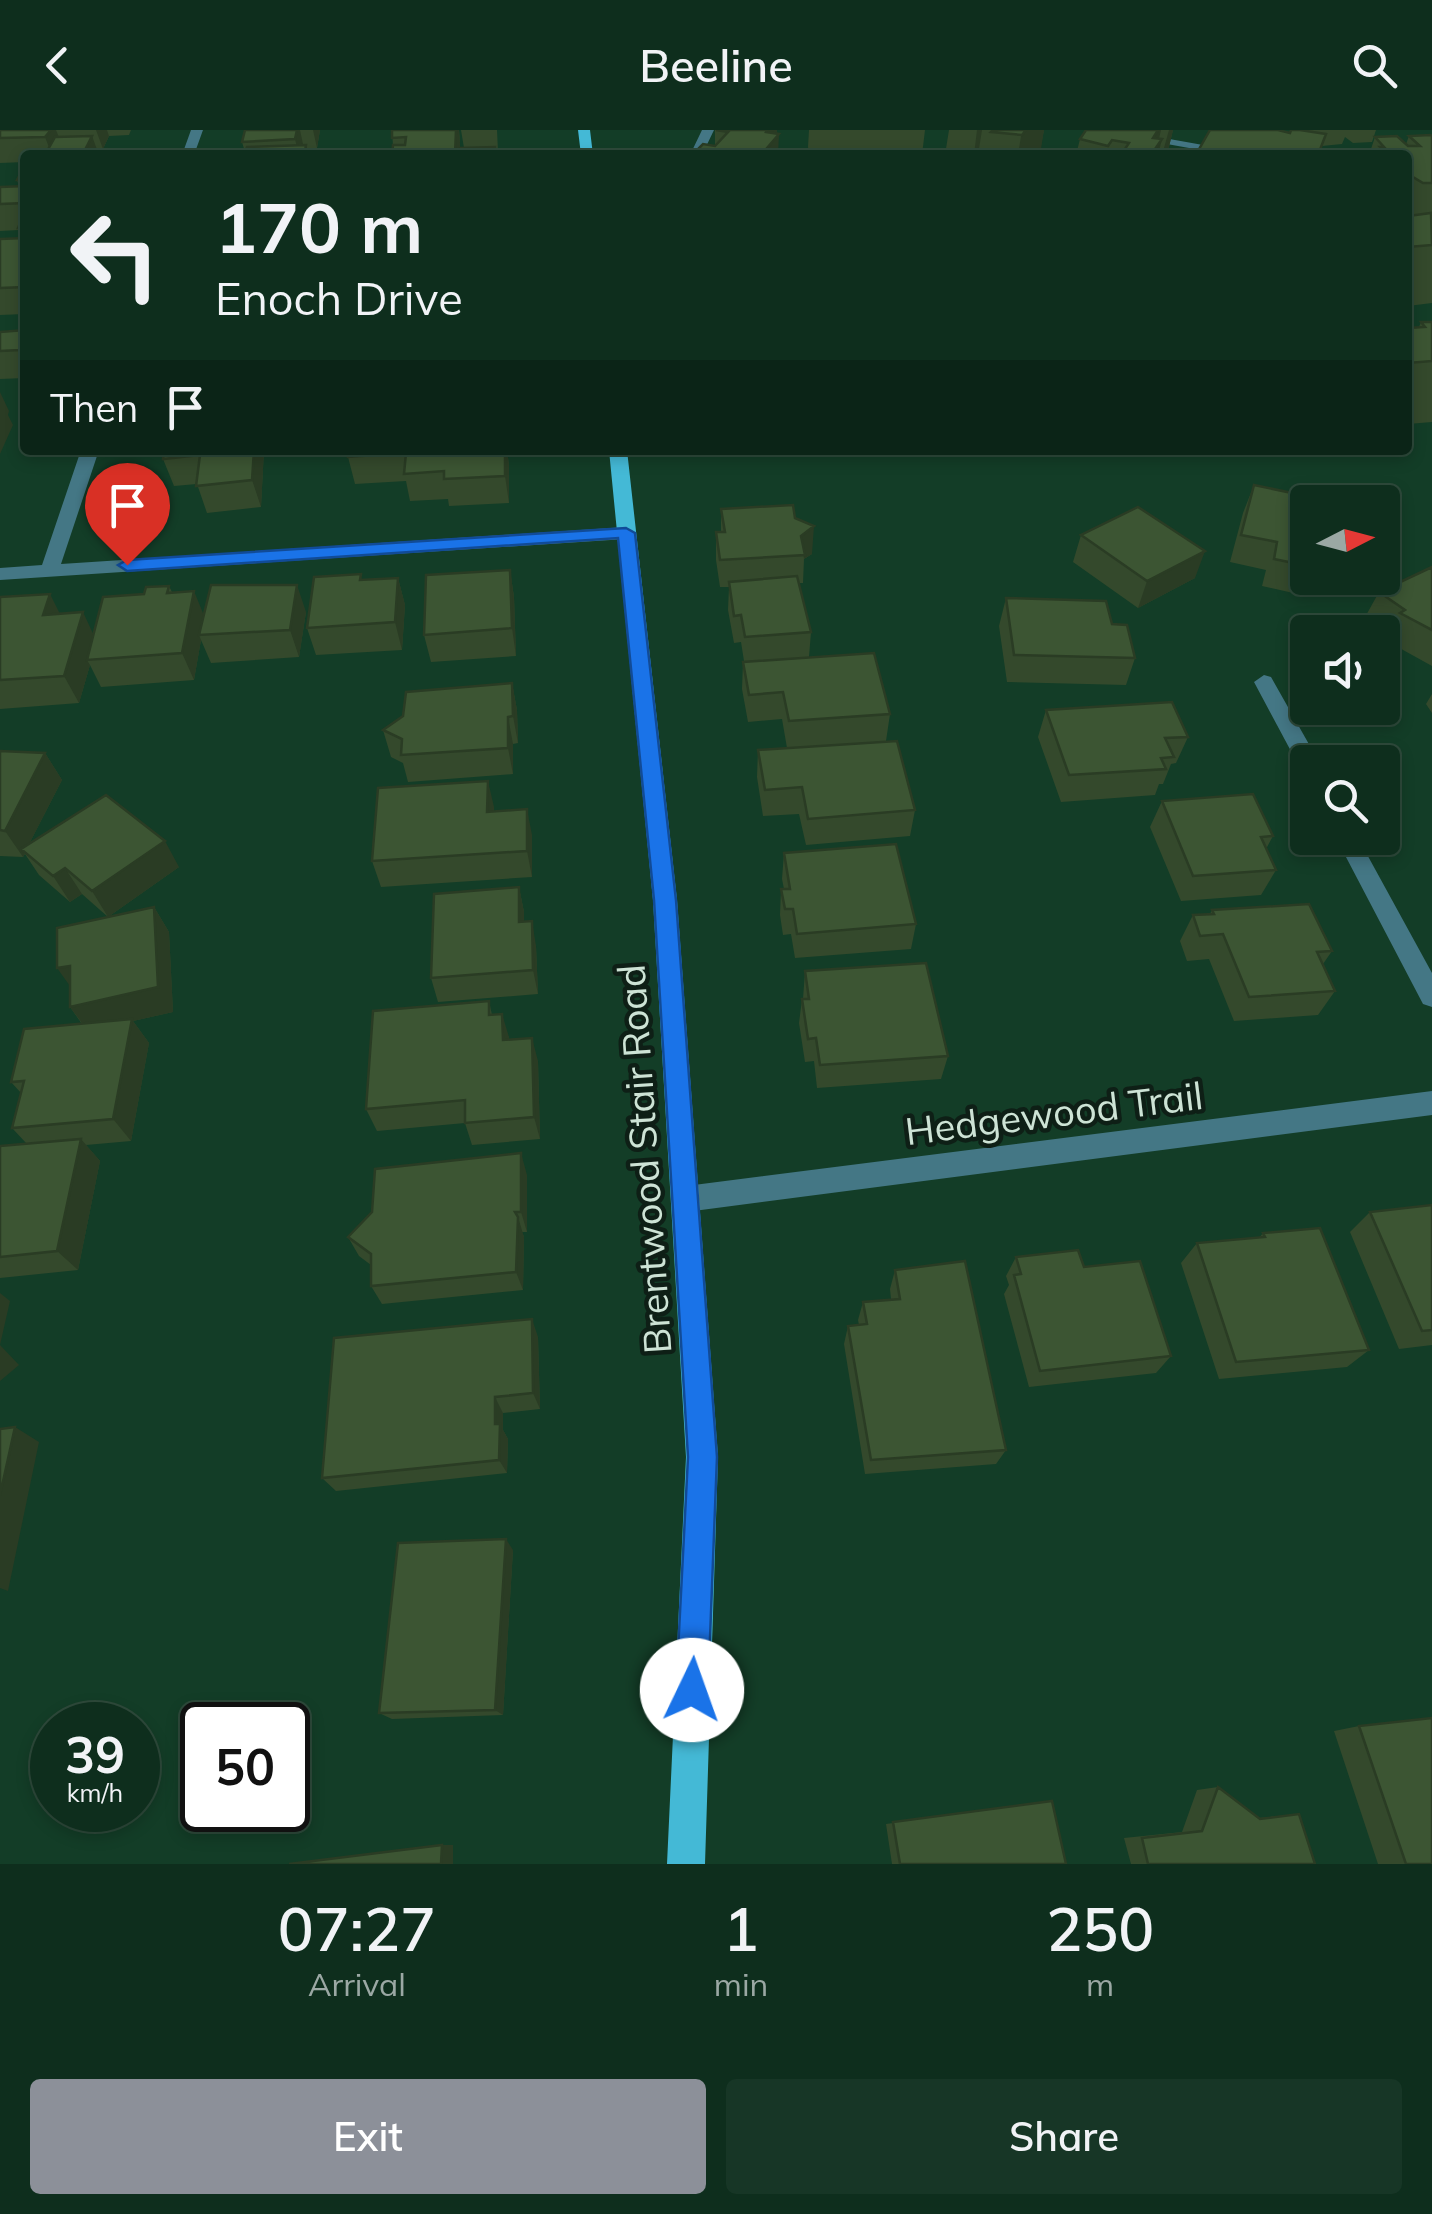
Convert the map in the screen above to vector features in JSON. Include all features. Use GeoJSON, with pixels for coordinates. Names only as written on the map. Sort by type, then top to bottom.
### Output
{"type":"FeatureCollection","features":[{"type":"Feature","properties":{"kind":"main road","name":"Brentwood Stair Road"},"geometry":{"type":"LineString","coordinates":[[618,455],[665,900],[702,1457],[686,1864]]}},
{"type":"Feature","properties":{"kind":"street"},"geometry":{"type":"LineString","coordinates":[[1095,130],[1221,150]]}},
{"type":"Feature","properties":{"kind":"street"},"geometry":{"type":"LineString","coordinates":[[50,570],[88,455]]}},
{"type":"Feature","properties":{"kind":"street"},"geometry":{"type":"LineString","coordinates":[[0,574],[626,533]]}},
{"type":"Feature","properties":{"kind":"street"},"geometry":{"type":"LineString","coordinates":[[1264,682],[1298,745]]}},
{"type":"Feature","properties":{"kind":"street"},"geometry":{"type":"LineString","coordinates":[[1356,855],[1432,996]]}},
{"type":"Feature","properties":{"kind":"street","name":"Hedgewood Trail"},"geometry":{"type":"LineString","coordinates":[[686,1199],[1432,1103]]}},
{"type":"Feature","properties":{"kind":"building"},"geometry":{"type":"Polygon","coordinates":[[[0,130],[51,130],[45,137],[0,138],[0,130]]]}},
{"type":"Feature","properties":{"kind":"building"},"geometry":{"type":"Polygon","coordinates":[[[245,130],[297,130],[295,139],[242,142],[245,130]]]}},
{"type":"Feature","properties":{"kind":"building"},"geometry":{"type":"Polygon","coordinates":[[[392,130],[456,130],[455,150],[392,150],[393,145],[405,145],[406,137],[392,138],[392,130]]]}},
{"type":"Feature","properties":{"kind":"building"},"geometry":{"type":"Polygon","coordinates":[[[716,130],[767,130],[779,134],[765,150],[697,150],[703,144],[715,146],[728,132],[716,130]]]}},
{"type":"Feature","properties":{"kind":"building"},"geometry":{"type":"Polygon","coordinates":[[[993,130],[1026,130],[1022,135],[993,130]]]}},
{"type":"Feature","properties":{"kind":"building"},"geometry":{"type":"Polygon","coordinates":[[[1086,130],[1158,130],[1153,138],[1162,139],[1154,150],[1129,150],[1125,149],[1129,143],[1112,140],[1108,146],[1080,139],[1086,130]]]}},
{"type":"Feature","properties":{"kind":"building"},"geometry":{"type":"Polygon","coordinates":[[[1210,130],[1300,130],[1326,134],[1320,150],[1199,150],[1210,130]]]}},
{"type":"Feature","properties":{"kind":"building"},"geometry":{"type":"Polygon","coordinates":[[[92,136],[85,150],[48,150],[55,137],[92,136]]]}},
{"type":"Feature","properties":{"kind":"building"},"geometry":{"type":"Polygon","coordinates":[[[1397,136],[1408,146],[1420,146],[1409,136],[1432,136],[1432,183],[1412,176],[1412,150],[1383,150],[1375,137],[1397,136]]]}},
{"type":"Feature","properties":{"kind":"building"},"geometry":{"type":"Polygon","coordinates":[[[306,145],[305,150],[246,150],[306,145]]]}},
{"type":"Feature","properties":{"kind":"building"},"geometry":{"type":"Polygon","coordinates":[[[495,147],[495,150],[461,150],[495,147]]]}},
{"type":"Feature","properties":{"kind":"building"},"geometry":{"type":"Polygon","coordinates":[[[20,186],[20,203],[0,204],[0,187],[20,186]]]}},
{"type":"Feature","properties":{"kind":"building"},"geometry":{"type":"Polygon","coordinates":[[[1431,213],[1432,245],[1412,247],[1412,215],[1431,213]]]}},
{"type":"Feature","properties":{"kind":"building"},"geometry":{"type":"Polygon","coordinates":[[[20,238],[20,287],[0,288],[0,239],[20,238]]]}},
{"type":"Feature","properties":{"kind":"building"},"geometry":{"type":"Polygon","coordinates":[[[1421,322],[1432,322],[1432,361],[1412,363],[1412,328],[1425,327],[1421,322]]]}},
{"type":"Feature","properties":{"kind":"building"},"geometry":{"type":"Polygon","coordinates":[[[20,330],[20,350],[0,351],[0,332],[20,330]]]}},
{"type":"Feature","properties":{"kind":"building"},"geometry":{"type":"Polygon","coordinates":[[[163,455],[200,455],[163,459],[163,455]]]}},
{"type":"Feature","properties":{"kind":"building"},"geometry":{"type":"Polygon","coordinates":[[[200,455],[254,455],[252,480],[196,486],[200,455]]]}},
{"type":"Feature","properties":{"kind":"building"},"geometry":{"type":"Polygon","coordinates":[[[406,455],[505,455],[505,476],[444,479],[444,471],[404,474],[406,455]]]}},
{"type":"Feature","properties":{"kind":"building"},"geometry":{"type":"Polygon","coordinates":[[[1254,485],[1290,493],[1290,562],[1274,559],[1277,542],[1241,535],[1254,485]]]}},
{"type":"Feature","properties":{"kind":"building"},"geometry":{"type":"Polygon","coordinates":[[[793,505],[795,518],[814,526],[801,536],[805,555],[720,560],[716,532],[725,532],[721,509],[793,505]]]}},
{"type":"Feature","properties":{"kind":"building"},"geometry":{"type":"Polygon","coordinates":[[[1138,507],[1205,551],[1147,581],[1081,535],[1138,507]]]}},
{"type":"Feature","properties":{"kind":"building"},"geometry":{"type":"Polygon","coordinates":[[[1432,567],[1432,630],[1400,613],[1405,610],[1383,595],[1400,595],[1400,582],[1432,567]]]}},
{"type":"Feature","properties":{"kind":"building"},"geometry":{"type":"Polygon","coordinates":[[[510,570],[512,628],[424,635],[426,575],[510,570]]]}},
{"type":"Feature","properties":{"kind":"building"},"geometry":{"type":"Polygon","coordinates":[[[361,574],[360,580],[398,578],[395,622],[307,628],[314,577],[361,574]]]}},
{"type":"Feature","properties":{"kind":"building"},"geometry":{"type":"Polygon","coordinates":[[[797,576],[811,632],[745,637],[741,615],[734,616],[729,582],[797,576]]]}},
{"type":"Feature","properties":{"kind":"building"},"geometry":{"type":"Polygon","coordinates":[[[211,585],[297,585],[290,630],[199,635],[211,585]]]}},
{"type":"Feature","properties":{"kind":"building"},"geometry":{"type":"Polygon","coordinates":[[[169,586],[167,593],[194,591],[182,653],[87,660],[103,597],[144,594],[146,587],[169,586]]]}},
{"type":"Feature","properties":{"kind":"building"},"geometry":{"type":"Polygon","coordinates":[[[50,594],[43,615],[83,612],[64,676],[0,680],[0,597],[50,594]]]}},
{"type":"Feature","properties":{"kind":"building"},"geometry":{"type":"Polygon","coordinates":[[[1006,598],[1106,601],[1112,624],[1127,625],[1135,658],[1014,655],[1006,598]]]}},
{"type":"Feature","properties":{"kind":"building"},"geometry":{"type":"Polygon","coordinates":[[[874,653],[890,714],[789,721],[783,692],[749,695],[743,662],[874,653]]]}},
{"type":"Feature","properties":{"kind":"building"},"geometry":{"type":"Polygon","coordinates":[[[512,683],[513,716],[508,717],[508,748],[401,755],[402,739],[383,730],[403,716],[406,692],[512,683]]]}},
{"type":"Feature","properties":{"kind":"building"},"geometry":{"type":"Polygon","coordinates":[[[1172,702],[1188,737],[1165,738],[1174,757],[1161,758],[1166,769],[1069,775],[1046,710],[1172,702]]]}},
{"type":"Feature","properties":{"kind":"building"},"geometry":{"type":"Polygon","coordinates":[[[897,741],[915,810],[808,819],[802,787],[765,790],[758,750],[897,741]]]}},
{"type":"Feature","properties":{"kind":"building"},"geometry":{"type":"Polygon","coordinates":[[[0,751],[45,753],[5,831],[0,830],[0,751]]]}},
{"type":"Feature","properties":{"kind":"building"},"geometry":{"type":"Polygon","coordinates":[[[488,781],[487,812],[527,809],[527,851],[372,861],[378,788],[488,781]]]}},
{"type":"Feature","properties":{"kind":"building"},"geometry":{"type":"Polygon","coordinates":[[[1253,794],[1273,836],[1261,837],[1276,870],[1193,876],[1162,801],[1253,794]]]}},
{"type":"Feature","properties":{"kind":"building"},"geometry":{"type":"Polygon","coordinates":[[[106,795],[165,841],[92,891],[65,868],[53,876],[21,849],[106,795]]]}},
{"type":"Feature","properties":{"kind":"building"},"geometry":{"type":"Polygon","coordinates":[[[896,844],[916,924],[797,934],[793,909],[785,909],[781,889],[790,889],[784,853],[896,844]]]}},
{"type":"Feature","properties":{"kind":"building"},"geometry":{"type":"Polygon","coordinates":[[[519,887],[519,922],[532,921],[533,970],[431,978],[434,894],[519,887]]]}},
{"type":"Feature","properties":{"kind":"building"},"geometry":{"type":"Polygon","coordinates":[[[1309,904],[1332,951],[1317,952],[1335,991],[1249,997],[1223,934],[1200,936],[1193,915],[1214,914],[1212,910],[1309,904]]]}},
{"type":"Feature","properties":{"kind":"building"},"geometry":{"type":"Polygon","coordinates":[[[154,907],[158,987],[70,1007],[70,966],[57,968],[57,928],[154,907]]]}},
{"type":"Feature","properties":{"kind":"building"},"geometry":{"type":"Polygon","coordinates":[[[926,963],[948,1056],[820,1065],[816,1038],[808,1039],[802,999],[809,999],[805,971],[926,963]]]}},
{"type":"Feature","properties":{"kind":"building"},"geometry":{"type":"Polygon","coordinates":[[[489,1001],[489,1015],[502,1014],[503,1040],[532,1038],[534,1117],[465,1123],[465,1100],[366,1109],[373,1011],[489,1001]]]}},
{"type":"Feature","properties":{"kind":"building"},"geometry":{"type":"Polygon","coordinates":[[[132,1019],[113,1119],[12,1128],[24,1081],[11,1082],[24,1029],[132,1019]]]}},
{"type":"Feature","properties":{"kind":"building"},"geometry":{"type":"Polygon","coordinates":[[[81,1139],[57,1251],[0,1257],[0,1146],[81,1139]]]}},
{"type":"Feature","properties":{"kind":"building"},"geometry":{"type":"Polygon","coordinates":[[[521,1153],[521,1212],[515,1212],[516,1272],[371,1286],[371,1254],[348,1237],[372,1212],[375,1169],[521,1153]]]}},
{"type":"Feature","properties":{"kind":"building"},"geometry":{"type":"Polygon","coordinates":[[[1432,1205],[1432,1330],[1422,1331],[1370,1212],[1432,1205]]]}},
{"type":"Feature","properties":{"kind":"building"},"geometry":{"type":"Polygon","coordinates":[[[1320,1228],[1369,1350],[1236,1362],[1197,1243],[1320,1228]]]}},
{"type":"Feature","properties":{"kind":"building"},"geometry":{"type":"Polygon","coordinates":[[[1078,1250],[1084,1267],[1140,1261],[1171,1356],[1040,1371],[1014,1275],[1021,1274],[1016,1257],[1078,1250]]]}},
{"type":"Feature","properties":{"kind":"building"},"geometry":{"type":"Polygon","coordinates":[[[965,1261],[1006,1450],[871,1460],[848,1326],[867,1324],[863,1302],[900,1299],[895,1270],[965,1261]]]}},
{"type":"Feature","properties":{"kind":"building"},"geometry":{"type":"Polygon","coordinates":[[[532,1319],[533,1393],[495,1397],[495,1424],[500,1424],[499,1460],[322,1478],[334,1338],[532,1319]]]}},
{"type":"Feature","properties":{"kind":"building"},"geometry":{"type":"Polygon","coordinates":[[[15,1427],[0,1495],[0,1429],[15,1427]]]}},
{"type":"Feature","properties":{"kind":"building"},"geometry":{"type":"Polygon","coordinates":[[[506,1539],[495,1710],[379,1713],[398,1543],[506,1539]]]}},
{"type":"Feature","properties":{"kind":"building"},"geometry":{"type":"Polygon","coordinates":[[[1432,1718],[1432,1864],[1406,1864],[1359,1726],[1432,1718]]]}},
{"type":"Feature","properties":{"kind":"building"},"geometry":{"type":"Polygon","coordinates":[[[1218,1787],[1260,1819],[1299,1814],[1315,1864],[1148,1864],[1142,1838],[1202,1831],[1218,1787]]]}},
{"type":"Feature","properties":{"kind":"building"},"geometry":{"type":"Polygon","coordinates":[[[1052,1801],[1066,1864],[900,1864],[893,1822],[1052,1801]]]}},
{"type":"Feature","properties":{"kind":"building"},"geometry":{"type":"Polygon","coordinates":[[[442,1845],[441,1864],[289,1864],[442,1845]]]}},
{"type":"Feature","properties":{"kind":"route"},"geometry":{"type":"LineString","coordinates":[[127,565],[626,533],[665,900],[702,1457],[692,1690]]}}]}
